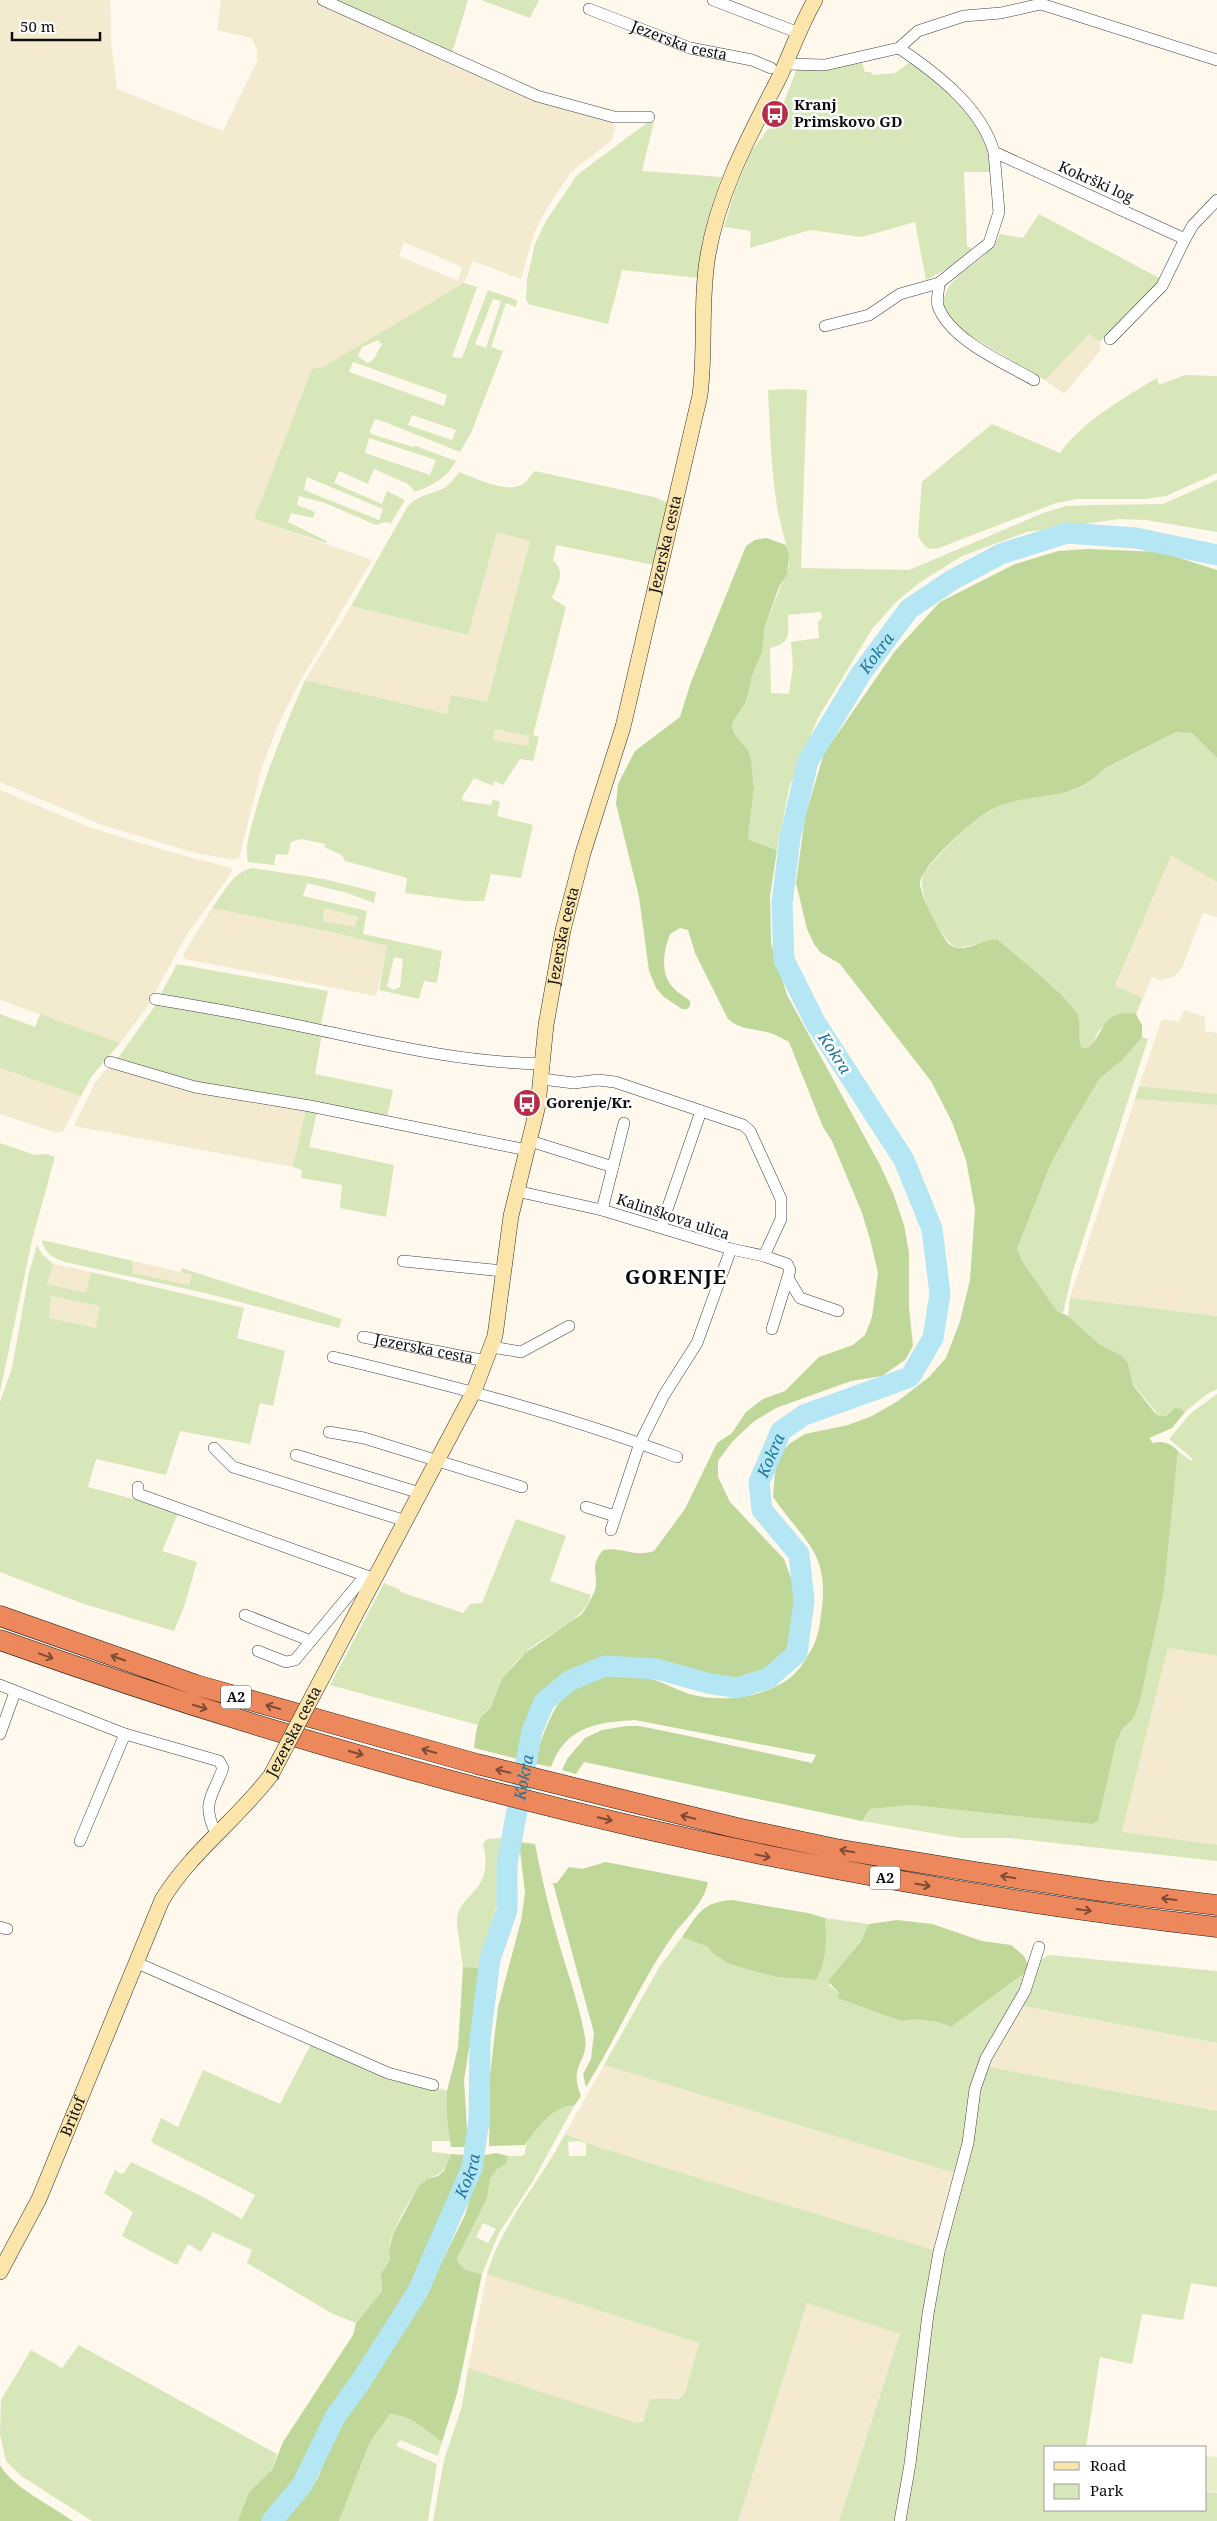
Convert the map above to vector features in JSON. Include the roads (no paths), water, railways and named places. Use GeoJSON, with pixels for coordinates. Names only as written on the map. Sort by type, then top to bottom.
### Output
{"type":"FeatureCollection","features":[{"type":"Feature","properties":{"kind":"highway","name":"A2"},"geometry":{"type":"LineString","coordinates":[[0,1616],[196,1685],[476,1764],[737,1828],[836,1849],[1102,1891],[1217,1905]]}},
{"type":"Feature","properties":{"kind":"highway","name":"A2"},"geometry":{"type":"LineString","coordinates":[[0,1640],[121,1683],[286,1733],[471,1786],[685,1839],[840,1871],[1054,1905],[1217,1927]]}},
{"type":"Feature","properties":{"kind":"street"},"geometry":{"type":"LineString","coordinates":[[323,0],[536,96],[614,117],[649,117]]}},
{"type":"Feature","properties":{"kind":"street"},"geometry":{"type":"LineString","coordinates":[[713,0],[799,33]]}},
{"type":"Feature","properties":{"kind":"street","name":"Jezerska cesta"},"geometry":{"type":"LineString","coordinates":[[186,1865],[246,1805],[271,1775],[322,1678],[370,1578],[406,1520],[474,1391],[492,1346],[498,1320],[503,1271],[516,1191],[529,1145],[543,1072],[548,1016],[563,930],[582,853],[623,727],[700,395],[704,366],[705,284],[714,225],[728,183],[778,66],[799,33],[815,0]]}},
{"type":"Feature","properties":{"kind":"street"},"geometry":{"type":"LineString","coordinates":[[778,66],[825,65],[899,48],[918,31],[964,16],[1001,14],[1042,2],[1217,60]]}},
{"type":"Feature","properties":{"kind":"street","name":"Jezerska cesta"},"geometry":{"type":"LineString","coordinates":[[589,9],[690,48],[778,66]]}},
{"type":"Feature","properties":{"kind":"street"},"geometry":{"type":"LineString","coordinates":[[824,326],[869,315],[900,294],[939,284],[989,243],[998,212],[994,152],[980,120],[920,62],[899,48]]}},
{"type":"Feature","properties":{"kind":"street","name":"Kokrški log"},"geometry":{"type":"LineString","coordinates":[[994,152],[1185,239]]}},
{"type":"Feature","properties":{"kind":"street"},"geometry":{"type":"LineString","coordinates":[[1110,339],[1162,286],[1193,225],[1217,200]]}},
{"type":"Feature","properties":{"kind":"street"},"geometry":{"type":"LineString","coordinates":[[939,284],[937,304],[946,322],[963,338],[1034,380]]}},
{"type":"Feature","properties":{"kind":"street"},"geometry":{"type":"LineString","coordinates":[[155,999],[320,1030],[424,1053],[514,1064],[574,1083],[598,1080],[615,1082],[743,1125],[750,1131],[781,1199],[781,1219],[764,1256]]}},
{"type":"Feature","properties":{"kind":"street"},"geometry":{"type":"LineString","coordinates":[[110,1062],[195,1087],[529,1145],[612,1167]]}},
{"type":"Feature","properties":{"kind":"street"},"geometry":{"type":"LineString","coordinates":[[661,1226],[701,1111]]}},
{"type":"Feature","properties":{"kind":"street"},"geometry":{"type":"LineString","coordinates":[[602,1210],[624,1123]]}},
{"type":"Feature","properties":{"kind":"street","name":"Kalinškova ulica"},"geometry":{"type":"LineString","coordinates":[[516,1191],[602,1210],[731,1248],[697,1343],[664,1395],[640,1443],[611,1530]]}},
{"type":"Feature","properties":{"kind":"street"},"geometry":{"type":"LineString","coordinates":[[731,1248],[787,1264],[790,1270],[772,1329]]}},
{"type":"Feature","properties":{"kind":"street"},"geometry":{"type":"LineString","coordinates":[[403,1261],[503,1271]]}},
{"type":"Feature","properties":{"kind":"street"},"geometry":{"type":"LineString","coordinates":[[788,1278],[800,1298],[838,1311]]}},
{"type":"Feature","properties":{"kind":"street","name":"Jezerska cesta"},"geometry":{"type":"LineString","coordinates":[[492,1346],[521,1352],[569,1326]]}},
{"type":"Feature","properties":{"kind":"street","name":"Jezerska cesta"},"geometry":{"type":"LineString","coordinates":[[363,1337],[486,1361]]}},
{"type":"Feature","properties":{"kind":"street","name":"Jezerska cesta"},"geometry":{"type":"LineString","coordinates":[[334,1357],[474,1391]]}},
{"type":"Feature","properties":{"kind":"street"},"geometry":{"type":"LineString","coordinates":[[474,1391],[640,1443],[678,1457]]}},
{"type":"Feature","properties":{"kind":"street"},"geometry":{"type":"LineString","coordinates":[[329,1432],[364,1438],[522,1487]]}},
{"type":"Feature","properties":{"kind":"street"},"geometry":{"type":"LineString","coordinates":[[214,1448],[233,1467],[406,1520]]}},
{"type":"Feature","properties":{"kind":"street"},"geometry":{"type":"LineString","coordinates":[[296,1455],[420,1493]]}},
{"type":"Feature","properties":{"kind":"street"},"geometry":{"type":"LineString","coordinates":[[138,1486],[138,1494],[370,1578],[295,1660],[286,1662],[258,1651]]}},
{"type":"Feature","properties":{"kind":"street"},"geometry":{"type":"LineString","coordinates":[[586,1507],[616,1516]]}},
{"type":"Feature","properties":{"kind":"street"},"geometry":{"type":"LineString","coordinates":[[245,1615],[311,1641]]}},
{"type":"Feature","properties":{"kind":"street"},"geometry":{"type":"LineString","coordinates":[[0,1684],[15,1692],[125,1734],[219,1761],[224,1768],[207,1805],[208,1817],[216,1834]]}},
{"type":"Feature","properties":{"kind":"street"},"geometry":{"type":"LineString","coordinates":[[0,1734],[15,1692]]}},
{"type":"Feature","properties":{"kind":"street"},"geometry":{"type":"LineString","coordinates":[[80,1841],[125,1734]]}},
{"type":"Feature","properties":{"kind":"street","name":"Britof"},"geometry":{"type":"LineString","coordinates":[[1,2267],[42,2191],[162,1900],[186,1865]]}},
{"type":"Feature","properties":{"kind":"street"},"geometry":{"type":"LineString","coordinates":[[900,2521],[910,2464],[928,2314],[939,2252],[968,2143],[975,2089],[986,2058],[1025,1992],[1038,1947]]}},
{"type":"Feature","properties":{"kind":"street"},"geometry":{"type":"LineString","coordinates":[[135,1962],[388,2072],[432,2085]]}},
{"type":"Feature","properties":{"kind":"waterway","name":"Kokra"},"geometry":{"type":"LineString","coordinates":[[272,2521],[302,2485],[335,2417],[361,2381],[418,2291],[472,2168],[479,2120],[480,2039],[490,1959],[507,1910],[507,1864],[532,1731],[544,1702],[569,1681],[605,1666],[657,1669],[707,1683],[737,1688],[769,1678],[797,1653],[804,1601],[799,1554],[762,1510],[759,1482],[781,1431],[804,1415],[910,1377],[933,1338],[940,1294],[932,1229],[904,1160],[815,1022],[784,960],[782,903],[790,838],[808,761],[860,675],[909,609],[952,580],[1001,554],[1067,533],[1136,538],[1217,555]]}},
{"type":"Feature","properties":{"kind":"place","name":"Kranj Primskovo GD"},"geometry":{"type":"Point","coordinates":[775,114]}},
{"type":"Feature","properties":{"kind":"place","name":"Gorenje/Kr."},"geometry":{"type":"Point","coordinates":[527,1103]}},
{"type":"Feature","properties":{"kind":"district","name":"GORENJE"},"geometry":{"type":"Point","coordinates":[676,1277]}}]}
